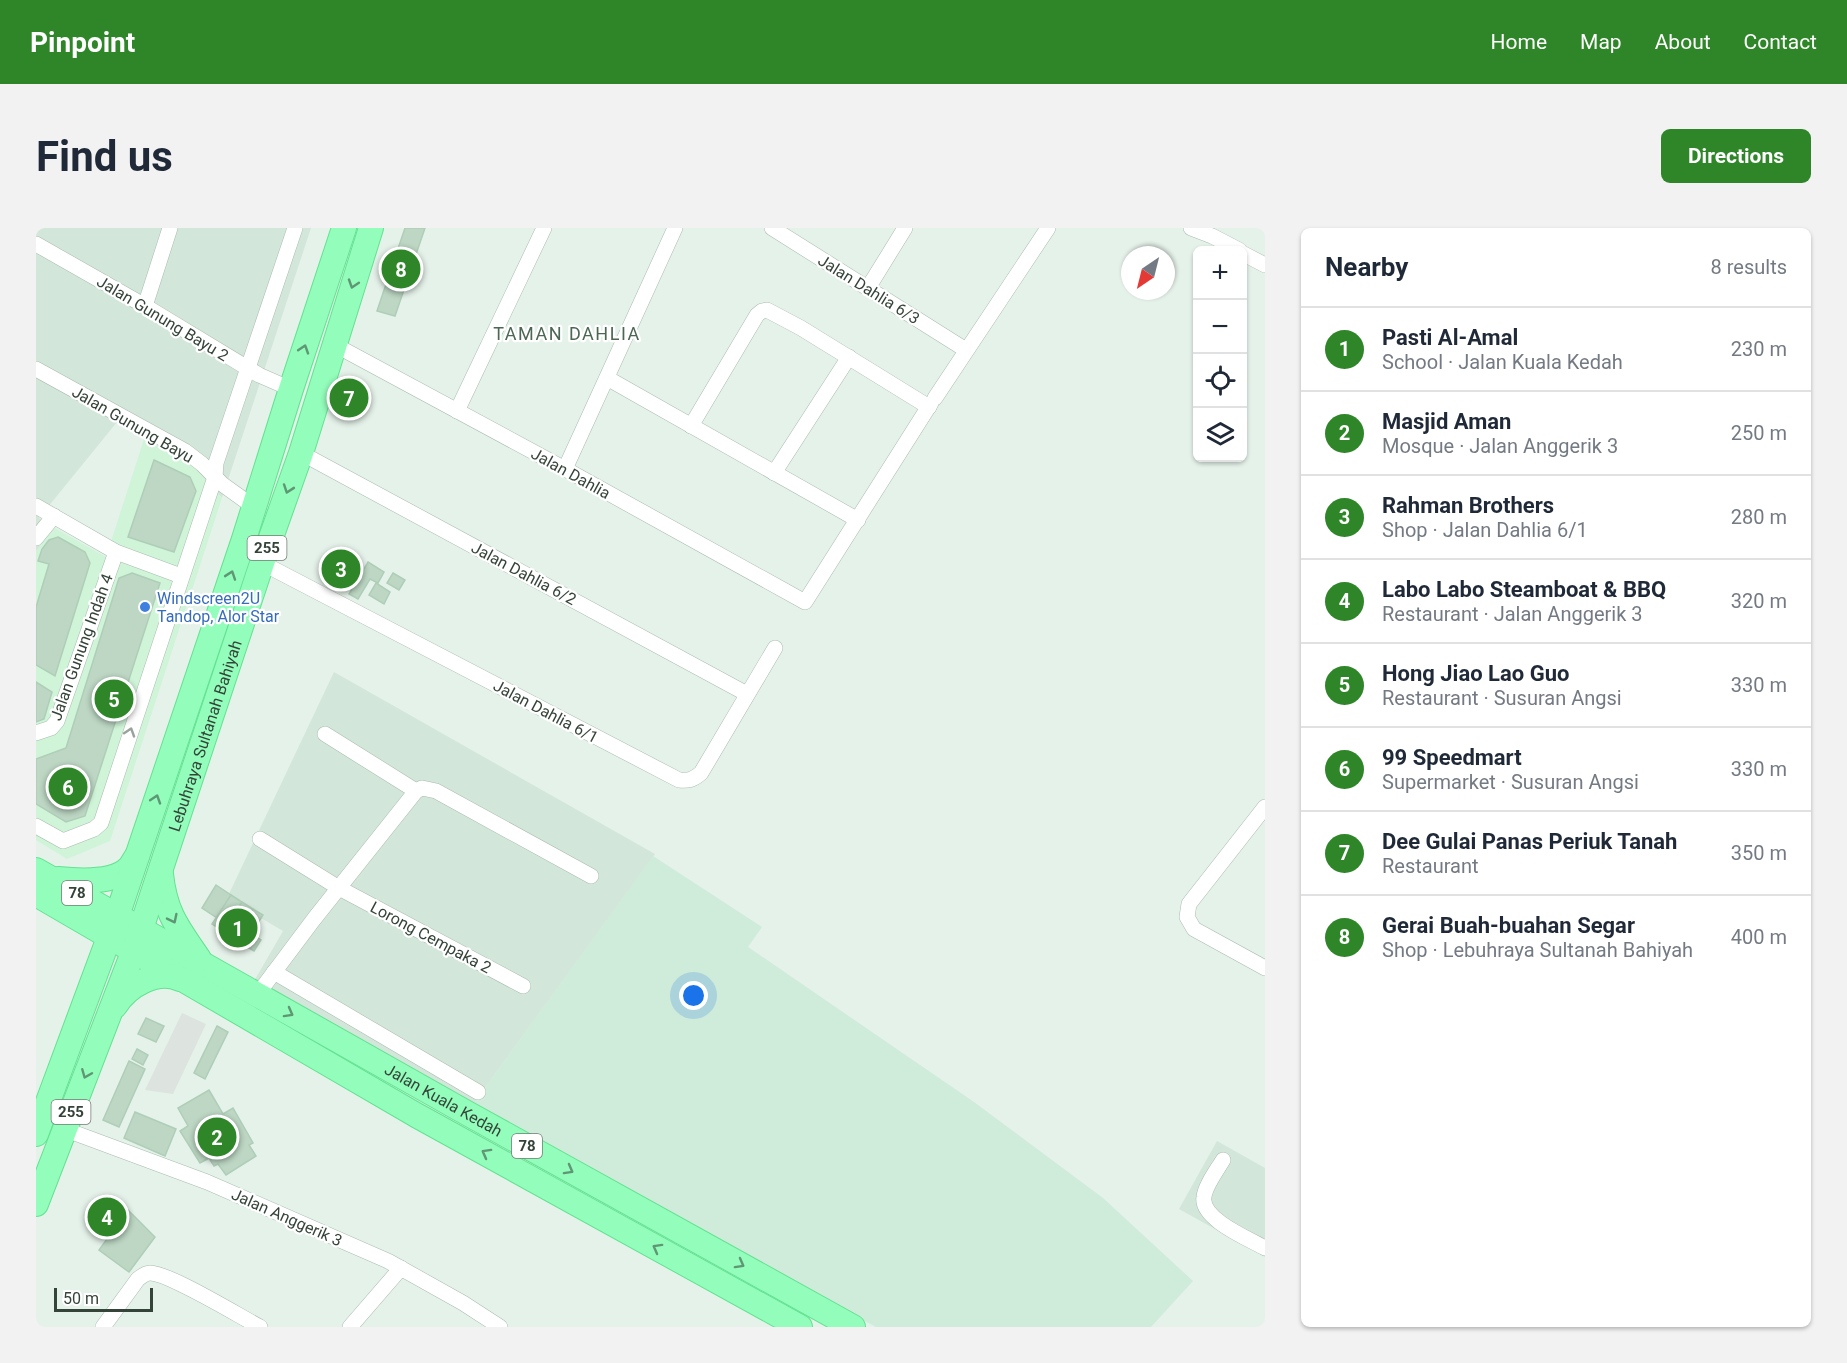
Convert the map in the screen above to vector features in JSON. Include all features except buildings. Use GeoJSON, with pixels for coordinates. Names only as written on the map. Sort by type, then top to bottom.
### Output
{"type":"FeatureCollection","features":[{"type":"Feature","properties":{"kind":"main road","name":"Lebuhraya Sultanah Bahiyah"},"geometry":{"type":"LineString","coordinates":[[36,1134],[113,926],[254,507],[344,228]]}},
{"type":"Feature","properties":{"kind":"main road","name":"Lebuhraya Sultanah Bahiyah"},"geometry":{"type":"LineString","coordinates":[[36,1204],[137,940],[262,563],[301,453],[371,228]]}},
{"type":"Feature","properties":{"kind":"main road"},"geometry":{"type":"LineString","coordinates":[[41,881],[92,881],[111,878],[128,869],[137,855]]}},
{"type":"Feature","properties":{"kind":"main road"},"geometry":{"type":"LineString","coordinates":[[107,1020],[118,1002],[133,987],[152,978],[197,974],[168,909],[161,868]]}},
{"type":"Feature","properties":{"kind":"main road","name":"Jalan Kuala Kedah"},"geometry":{"type":"LineString","coordinates":[[41,881],[82,920],[113,926]]}},
{"type":"Feature","properties":{"kind":"main road","name":"Jalan Kuala Kedah"},"geometry":{"type":"LineString","coordinates":[[41,881],[197,974],[416,1115],[800,1327]]}},
{"type":"Feature","properties":{"kind":"main road"},"geometry":{"type":"LineString","coordinates":[[82,920],[93,954],[95,972],[91,989]]}},
{"type":"Feature","properties":{"kind":"main road","name":"Jalan Kuala Kedah"},"geometry":{"type":"LineString","coordinates":[[197,974],[257,995],[853,1327]]}},
{"type":"Feature","properties":{"kind":"main road"},"geometry":{"type":"LineString","coordinates":[[416,1115],[429,1092]]}},
{"type":"Feature","properties":{"kind":"street"},"geometry":{"type":"LineString","coordinates":[[145,306],[170,228]]}},
{"type":"Feature","properties":{"kind":"street"},"geometry":{"type":"LineString","coordinates":[[36,826],[63,841],[94,829],[101,823],[215,477],[216,463],[295,228]]}},
{"type":"Feature","properties":{"kind":"street"},"geometry":{"type":"LineString","coordinates":[[457,411],[544,228]]}},
{"type":"Feature","properties":{"kind":"street"},"geometry":{"type":"LineString","coordinates":[[565,469],[675,228]]}},
{"type":"Feature","properties":{"kind":"street","name":"Jalan Dahlia 6/3"},"geometry":{"type":"LineString","coordinates":[[772,228],[966,350]]}},
{"type":"Feature","properties":{"kind":"street"},"geometry":{"type":"LineString","coordinates":[[868,288],[905,228]]}},
{"type":"Feature","properties":{"kind":"street"},"geometry":{"type":"LineString","coordinates":[[607,378],[858,520],[932,402],[1048,228]]}},
{"type":"Feature","properties":{"kind":"street"},"geometry":{"type":"LineString","coordinates":[[1191,228],[1230,246]]}},
{"type":"Feature","properties":{"kind":"street","name":"Jalan Gunung Bayu 2"},"geometry":{"type":"LineString","coordinates":[[36,244],[268,380],[291,389]]}},
{"type":"Feature","properties":{"kind":"street"},"geometry":{"type":"LineString","coordinates":[[1247,256],[1265,266]]}},
{"type":"Feature","properties":{"kind":"street"},"geometry":{"type":"LineString","coordinates":[[692,426],[757,315],[767,310],[932,402]]}},
{"type":"Feature","properties":{"kind":"street","name":"Jalan Dahlia"},"geometry":{"type":"LineString","coordinates":[[335,345],[805,602],[858,520]]}},
{"type":"Feature","properties":{"kind":"street"},"geometry":{"type":"LineString","coordinates":[[774,473],[849,357]]}},
{"type":"Feature","properties":{"kind":"street","name":"Jalan Gunung Bayu"},"geometry":{"type":"LineString","coordinates":[[36,369],[185,451],[232,492],[254,507]]}},
{"type":"Feature","properties":{"kind":"street","name":"Jalan Dahlia 6/2"},"geometry":{"type":"LineString","coordinates":[[301,453],[747,694]]}},
{"type":"Feature","properties":{"kind":"street"},"geometry":{"type":"LineString","coordinates":[[36,506],[116,552],[181,576]]}},
{"type":"Feature","properties":{"kind":"street"},"geometry":{"type":"LineString","coordinates":[[36,538],[54,516]]}},
{"type":"Feature","properties":{"kind":"street","name":"Jalan Gunung Indah 4"},"geometry":{"type":"LineString","coordinates":[[36,733],[51,728],[57,721],[116,552]]}},
{"type":"Feature","properties":{"kind":"street","name":"Jalan Dahlia 6/1"},"geometry":{"type":"LineString","coordinates":[[262,563],[679,780],[688,781],[700,773],[775,648]]}},
{"type":"Feature","properties":{"kind":"street"},"geometry":{"type":"LineString","coordinates":[[325,734],[416,791]]}},
{"type":"Feature","properties":{"kind":"street"},"geometry":{"type":"LineString","coordinates":[[257,995],[416,791],[422,788],[436,791],[591,876]]}},
{"type":"Feature","properties":{"kind":"street"},"geometry":{"type":"LineString","coordinates":[[1265,807],[1189,904],[1187,917],[1194,929],[1265,968]]}},
{"type":"Feature","properties":{"kind":"street","name":"Lorong Cempaka 2"},"geometry":{"type":"LineString","coordinates":[[260,839],[339,888],[523,986]]}},
{"type":"Feature","properties":{"kind":"street"},"geometry":{"type":"LineString","coordinates":[[274,972],[478,1092]]}},
{"type":"Feature","properties":{"kind":"street","name":"Jalan Anggerik 3"},"geometry":{"type":"LineString","coordinates":[[64,1129],[226,1190],[388,1261],[464,1303],[500,1327]]}},
{"type":"Feature","properties":{"kind":"street"},"geometry":{"type":"LineString","coordinates":[[1223,1160],[1203,1196],[1204,1205],[1217,1221],[1265,1248]]}},
{"type":"Feature","properties":{"kind":"street"},"geometry":{"type":"LineString","coordinates":[[350,1327],[401,1268]]}},
{"type":"Feature","properties":{"kind":"street"},"geometry":{"type":"LineString","coordinates":[[103,1327],[138,1280],[150,1273],[176,1282],[260,1327]]}},
{"type":"Feature","properties":{"kind":"shaded area"},"geometry":{"type":"Polygon","coordinates":[[[36,228],[311,228],[222,498],[187,459],[117,422],[39,518],[55,528],[36,551],[36,228]]]}},
{"type":"Feature","properties":{"kind":"shaded area"},"geometry":{"type":"Polygon","coordinates":[[[145,436],[187,459],[222,498],[110,841],[67,859],[36,840],[36,551],[55,528],[106,557],[145,436]]]}},
{"type":"Feature","properties":{"kind":"shaded area"},"geometry":{"type":"Polygon","coordinates":[[[334,672],[655,854],[469,1110],[253,983],[283,931],[227,898],[334,672]]]}},
{"type":"Feature","properties":{"kind":"shaded area"},"geometry":{"type":"Polygon","coordinates":[[[653,856],[762,927],[748,947],[974,1102],[1103,1198],[1193,1281],[1151,1327],[876,1327],[469,1110],[653,856]]]}},
{"type":"Feature","properties":{"kind":"shaded area"},"geometry":{"type":"Polygon","coordinates":[[[182,1013],[206,1024],[173,1094],[145,1090],[182,1013]]]}},
{"type":"Feature","properties":{"kind":"shaded area"},"geometry":{"type":"Polygon","coordinates":[[[1217,1141],[1265,1168],[1265,1257],[1179,1209],[1217,1141]]]}},
{"type":"Feature","properties":{"kind":"place","name":"Gerai Buah-buahan Segar"},"geometry":{"type":"Point","coordinates":[401,269]}},
{"type":"Feature","properties":{"kind":"place","name":"Dee Gulai Panas Periuk Tanah"},"geometry":{"type":"Point","coordinates":[349,398]}},
{"type":"Feature","properties":{"kind":"place","name":"Rahman Brothers"},"geometry":{"type":"Point","coordinates":[341,569]}},
{"type":"Feature","properties":{"kind":"place","name":"Windscreen2U Tandop, Alor Star"},"geometry":{"type":"Point","coordinates":[145,607]}},
{"type":"Feature","properties":{"kind":"place","name":"Hong Jiao Lao Guo"},"geometry":{"type":"Point","coordinates":[114,699]}},
{"type":"Feature","properties":{"kind":"place","name":"99 Speedmart"},"geometry":{"type":"Point","coordinates":[68,787]}},
{"type":"Feature","properties":{"kind":"place","name":"Pasti Al-Amal"},"geometry":{"type":"Point","coordinates":[238,928]}},
{"type":"Feature","properties":{"kind":"place","name":"Masjid Aman"},"geometry":{"type":"Point","coordinates":[217,1137]}},
{"type":"Feature","properties":{"kind":"place","name":"Labo Labo Steamboat & BBQ"},"geometry":{"type":"Point","coordinates":[107,1217]}},
{"type":"Feature","properties":{"kind":"district","name":"TAMAN DAHLIA"},"geometry":{"type":"Point","coordinates":[567,334]}}]}
